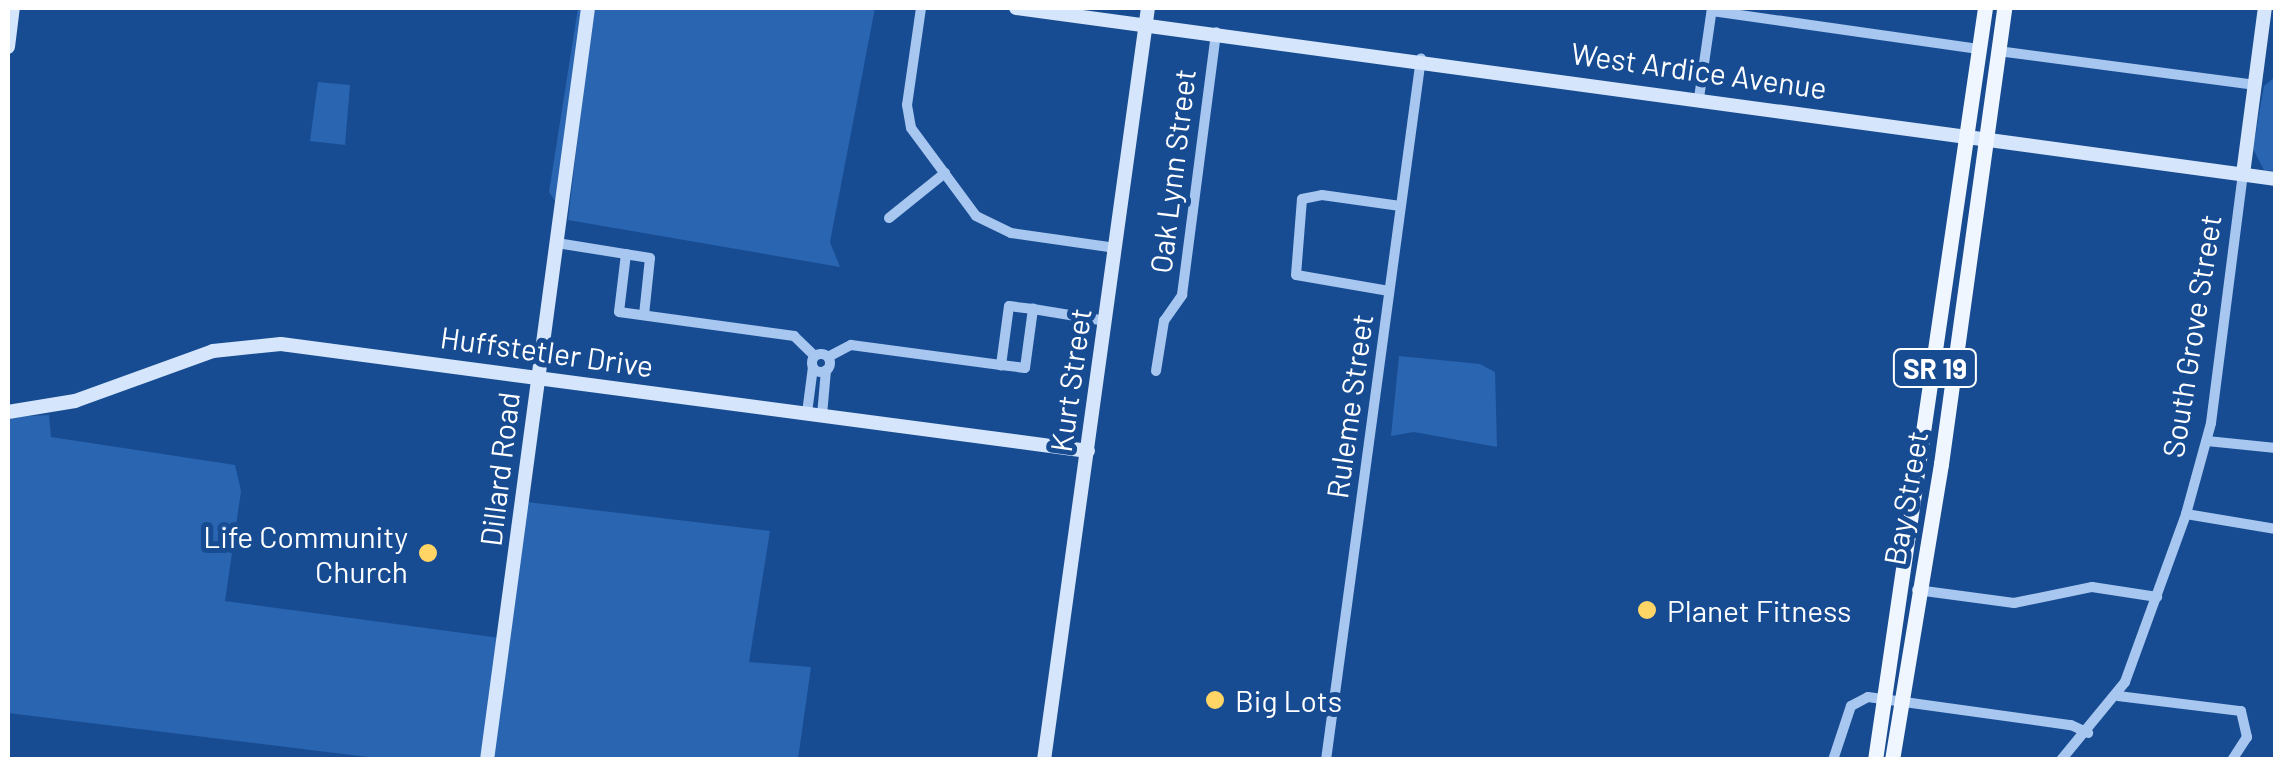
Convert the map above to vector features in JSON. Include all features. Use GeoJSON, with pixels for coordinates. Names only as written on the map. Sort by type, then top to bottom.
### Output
{"type":"FeatureCollection","features":[{"type":"Feature","properties":{"kind":"main road","name":"Bay Street"},"geometry":{"type":"LineString","coordinates":[[1874,760],[1917,497],[1985,8]]}},
{"type":"Feature","properties":{"kind":"main road","name":"Bay Street"},"geometry":{"type":"LineString","coordinates":[[1892,760],[1916,590],[1935,500],[2004,8]]}},
{"type":"Feature","properties":{"kind":"main road","name":"SR 19"},"geometry":{"type":"LineString","coordinates":[[1865,760],[1879,725]]}},
{"type":"Feature","properties":{"kind":"street"},"geometry":{"type":"LineString","coordinates":[[8,46],[13,8]]}},
{"type":"Feature","properties":{"kind":"street","name":"Dillard Road"},"geometry":{"type":"LineString","coordinates":[[487,760],[588,8]]}},
{"type":"Feature","properties":{"kind":"street"},"geometry":{"type":"LineString","coordinates":[[921,8],[908,119],[976,216],[993,228],[1116,248]]}},
{"type":"Feature","properties":{"kind":"street","name":"West Ardice Avenue"},"geometry":{"type":"LineString","coordinates":[[1016,8],[1147,14],[1216,30],[2276,179]]}},
{"type":"Feature","properties":{"kind":"street","name":"South Grove Street"},"geometry":{"type":"LineString","coordinates":[[2062,760],[2118,696],[2186,514],[2207,441],[2266,8]]}},
{"type":"Feature","properties":{"kind":"street"},"geometry":{"type":"LineString","coordinates":[[1699,98],[1712,9],[1980,49]]}},
{"type":"Feature","properties":{"kind":"street","name":"Kurt Street"},"geometry":{"type":"LineString","coordinates":[[1044,760],[1147,14]]}},
{"type":"Feature","properties":{"kind":"street","name":"Oak Lynn Street"},"geometry":{"type":"LineString","coordinates":[[1156,371],[1164,321],[1182,294],[1216,30]]}},
{"type":"Feature","properties":{"kind":"street"},"geometry":{"type":"LineString","coordinates":[[1998,51],[2256,85]]}},
{"type":"Feature","properties":{"kind":"street","name":"Ruleme Street"},"geometry":{"type":"LineString","coordinates":[[1326,760],[1421,58]]}},
{"type":"Feature","properties":{"kind":"street"},"geometry":{"type":"LineString","coordinates":[[890,218],[945,173]]}},
{"type":"Feature","properties":{"kind":"street"},"geometry":{"type":"LineString","coordinates":[[1389,291],[1296,276],[1302,199],[1322,195],[1400,206]]}},
{"type":"Feature","properties":{"kind":"street"},"geometry":{"type":"LineString","coordinates":[[556,244],[650,258],[644,315]]}},
{"type":"Feature","properties":{"kind":"street"},"geometry":{"type":"LineString","coordinates":[[626,254],[619,312],[794,336],[826,370]]}},
{"type":"Feature","properties":{"kind":"street"},"geometry":{"type":"LineString","coordinates":[[1945,301],[1963,303]]}},
{"type":"Feature","properties":{"kind":"street"},"geometry":{"type":"LineString","coordinates":[[1001,365],[1009,306],[1106,320]]}},
{"type":"Feature","properties":{"kind":"street"},"geometry":{"type":"LineString","coordinates":[[812,357],[832,354],[851,345],[1025,368],[1033,309]]}},
{"type":"Feature","properties":{"kind":"street","name":"Huffstetler Drive"},"geometry":{"type":"LineString","coordinates":[[8,412],[63,404],[200,355],[250,344],[815,407],[1088,451]]}},
{"type":"Feature","properties":{"kind":"street"},"geometry":{"type":"LineString","coordinates":[[815,407],[832,354]]}},
{"type":"Feature","properties":{"kind":"street"},"geometry":{"type":"LineString","coordinates":[[812,357],[815,407]]}},
{"type":"Feature","properties":{"kind":"street"},"geometry":{"type":"LineString","coordinates":[[2207,441],[2276,448]]}},
{"type":"Feature","properties":{"kind":"street"},"geometry":{"type":"LineString","coordinates":[[1917,497],[1935,500]]}},
{"type":"Feature","properties":{"kind":"street"},"geometry":{"type":"LineString","coordinates":[[2186,514],[2276,530]]}},
{"type":"Feature","properties":{"kind":"street"},"geometry":{"type":"LineString","coordinates":[[1916,590],[2014,603],[2092,587],[2156,597]]}},
{"type":"Feature","properties":{"kind":"street"},"geometry":{"type":"LineString","coordinates":[[2118,696],[2241,711],[2248,736],[2232,760]]}},
{"type":"Feature","properties":{"kind":"street"},"geometry":{"type":"LineString","coordinates":[[1833,760],[1851,706],[1883,698],[2088,732]]}},
{"type":"Feature","properties":{"kind":"shaded area"},"geometry":{"type":"Polygon","coordinates":[[[578,8],[583,8],[557,204],[549,192],[578,8]]]}},
{"type":"Feature","properties":{"kind":"shaded area"},"geometry":{"type":"Polygon","coordinates":[[[593,8],[875,8],[830,242],[840,267],[568,220],[593,8]]]}},
{"type":"Feature","properties":{"kind":"shaded area"},"geometry":{"type":"Polygon","coordinates":[[[2275,77],[2275,171],[2264,170],[2253,149],[2264,86],[2275,77]]]}},
{"type":"Feature","properties":{"kind":"shaded area"},"geometry":{"type":"Polygon","coordinates":[[[318,82],[350,85],[345,145],[310,141],[318,82]]]}},
{"type":"Feature","properties":{"kind":"shaded area"},"geometry":{"type":"Polygon","coordinates":[[[1399,356],[1480,364],[1495,372],[1497,447],[1414,432],[1391,436],[1399,356]]]}},
{"type":"Feature","properties":{"kind":"shaded area"},"geometry":{"type":"Polygon","coordinates":[[[49,415],[51,437],[235,465],[241,491],[225,601],[500,638],[482,759],[384,759],[8,713],[8,417],[49,415]]]}},
{"type":"Feature","properties":{"kind":"shaded area"},"geometry":{"type":"Polygon","coordinates":[[[527,502],[770,531],[749,662],[811,667],[798,759],[492,760],[527,502]]]}},
{"type":"Feature","properties":{"kind":"place","name":"Life Community Church"},"geometry":{"type":"Point","coordinates":[428,553]}},
{"type":"Feature","properties":{"kind":"place","name":"Planet Fitness"},"geometry":{"type":"Point","coordinates":[1647,610]}},
{"type":"Feature","properties":{"kind":"place","name":"Big Lots"},"geometry":{"type":"Point","coordinates":[1215,700]}}]}
